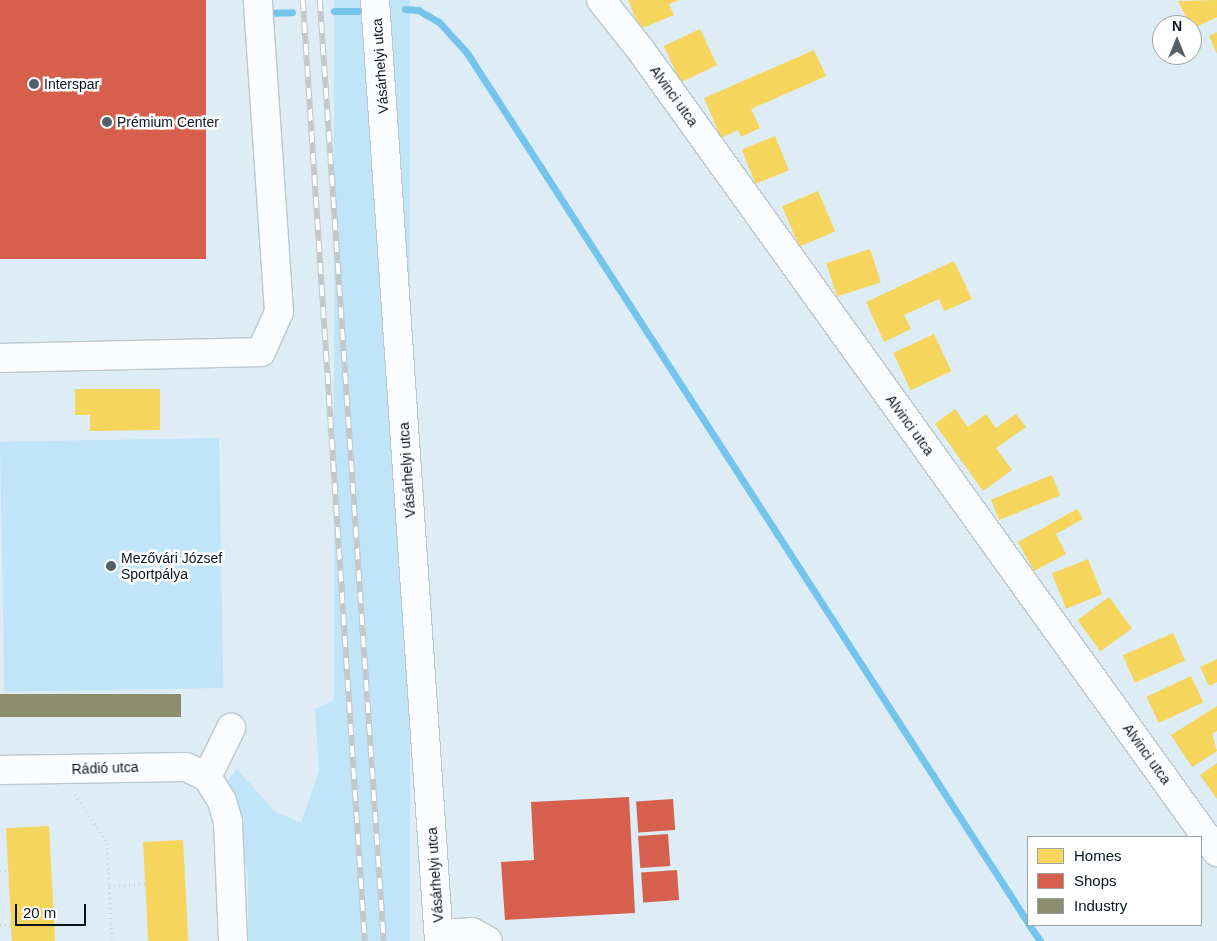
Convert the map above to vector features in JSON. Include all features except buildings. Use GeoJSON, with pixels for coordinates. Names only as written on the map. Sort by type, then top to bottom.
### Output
{"type":"FeatureCollection","features":[{"type":"Feature","properties":{"kind":"street"},"geometry":{"type":"LineString","coordinates":[[0,358],[261,352],[279,312],[258,0]]}},
{"type":"Feature","properties":{"kind":"street","name":"Vásárhelyi utca"},"geometry":{"type":"LineString","coordinates":[[376,0],[439,937]]}},
{"type":"Feature","properties":{"kind":"street","name":"Alvinci utca"},"geometry":{"type":"LineString","coordinates":[[600,0],[640,49],[1217,852]]}},
{"type":"Feature","properties":{"kind":"street"},"geometry":{"type":"LineString","coordinates":[[231,728],[207,777],[222,801],[228,822],[233,941]]}},
{"type":"Feature","properties":{"kind":"street","name":"Rádió utca"},"geometry":{"type":"LineString","coordinates":[[0,770],[186,768],[207,777]]}},
{"type":"Feature","properties":{"kind":"street"},"geometry":{"type":"LineString","coordinates":[[439,937],[472,932],[488,941]]}},
{"type":"Feature","properties":{"kind":"path"},"geometry":{"type":"LineString","coordinates":[[60,769],[107,843],[112,941]]}},
{"type":"Feature","properties":{"kind":"path"},"geometry":{"type":"LineString","coordinates":[[0,871],[8,870]]}},
{"type":"Feature","properties":{"kind":"path"},"geometry":{"type":"LineString","coordinates":[[109,886],[145,884]]}},
{"type":"Feature","properties":{"kind":"path"},"geometry":{"type":"LineString","coordinates":[[0,925],[11,924]]}},
{"type":"Feature","properties":{"kind":"shaded area"},"geometry":{"type":"Polygon","coordinates":[[[334,0],[410,0],[410,941],[334,941],[334,0]]]}},
{"type":"Feature","properties":{"kind":"shaded area","name":"Mezővári József Sportpálya"},"geometry":{"type":"Polygon","coordinates":[[[219,438],[223,688],[4,692],[0,442],[219,438]]]}},
{"type":"Feature","properties":{"kind":"shaded area"},"geometry":{"type":"Polygon","coordinates":[[[337,699],[349,941],[248,941],[248,876],[226,783],[237,769],[274,811],[301,823],[319,771],[315,709],[337,699]]]}},
{"type":"Feature","properties":{"kind":"waterway"},"geometry":{"type":"LineString","coordinates":[[405,9],[418,10],[439,22],[467,53],[1027,921]]}},
{"type":"Feature","properties":{"kind":"waterway"},"geometry":{"type":"LineString","coordinates":[[334,11],[358,11]]}},
{"type":"Feature","properties":{"kind":"waterway"},"geometry":{"type":"LineString","coordinates":[[267,13],[292,12]]}},
{"type":"Feature","properties":{"kind":"waterway"},"geometry":{"type":"LineString","coordinates":[[1030,926],[1040,941]]}},
{"type":"Feature","properties":{"kind":"railway"},"geometry":{"type":"LineString","coordinates":[[303,0],[365,941]]}},
{"type":"Feature","properties":{"kind":"railway"},"geometry":{"type":"LineString","coordinates":[[320,0],[384,941]]}},
{"type":"Feature","properties":{"kind":"place","name":"Interspar"},"geometry":{"type":"Point","coordinates":[34,84]}},
{"type":"Feature","properties":{"kind":"place","name":"Prémium Center"},"geometry":{"type":"Point","coordinates":[107,122]}},
{"type":"Feature","properties":{"kind":"place","name":"Mezővári József Sportpálya"},"geometry":{"type":"Point","coordinates":[111,566]}}]}
